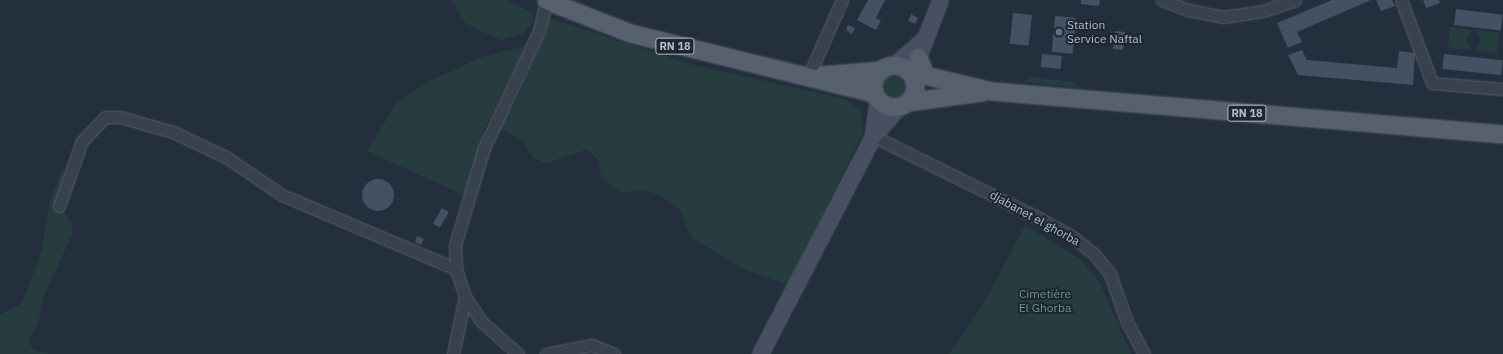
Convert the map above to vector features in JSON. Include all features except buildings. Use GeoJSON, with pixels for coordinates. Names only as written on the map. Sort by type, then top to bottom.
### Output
{"type":"FeatureCollection","features":[{"type":"Feature","properties":{"kind":"main road","name":"RN 18"},"geometry":{"type":"LineString","coordinates":[[546,0],[638,35],[699,52],[809,76],[876,96]]}},
{"type":"Feature","properties":{"kind":"main road"},"geometry":{"type":"LineString","coordinates":[[759,354],[873,136],[914,93],[908,70],[940,0]]}},
{"type":"Feature","properties":{"kind":"main road"},"geometry":{"type":"LineString","coordinates":[[873,136],[876,96],[874,80],[908,70],[923,39]]}},
{"type":"Feature","properties":{"kind":"main road","name":"RN 18"},"geometry":{"type":"LineString","coordinates":[[809,76],[908,70],[992,91],[1503,134]]}},
{"type":"Feature","properties":{"kind":"main road","name":"RN 18"},"geometry":{"type":"LineString","coordinates":[[903,104],[992,91]]}},
{"type":"Feature","properties":{"kind":"main road"},"geometry":{"type":"LineString","coordinates":[[876,96],[887,106],[903,104]]}},
{"type":"Feature","properties":{"kind":"street"},"geometry":{"type":"LineString","coordinates":[[518,354],[482,322],[465,297],[456,269],[455,245],[484,148],[539,31],[546,0]]}},
{"type":"Feature","properties":{"kind":"street"},"geometry":{"type":"LineString","coordinates":[[809,76],[842,0]]}},
{"type":"Feature","properties":{"kind":"street"},"geometry":{"type":"LineString","coordinates":[[1162,0],[1188,10],[1223,17],[1263,11],[1295,0]]}},
{"type":"Feature","properties":{"kind":"street"},"geometry":{"type":"LineString","coordinates":[[1401,0],[1432,83],[1503,89]]}},
{"type":"Feature","properties":{"kind":"street"},"geometry":{"type":"LineString","coordinates":[[59,206],[82,140],[105,118],[120,117],[197,142],[282,195],[456,269]]}},
{"type":"Feature","properties":{"kind":"street","name":"djabanet el ghorba"},"geometry":{"type":"LineString","coordinates":[[873,136],[1033,215],[1073,237],[1094,254],[1110,274],[1127,322],[1144,354]]}},
{"type":"Feature","properties":{"kind":"street"},"geometry":{"type":"LineString","coordinates":[[453,354],[465,297]]}},
{"type":"Feature","properties":{"kind":"street"},"geometry":{"type":"LineString","coordinates":[[546,354],[592,345],[614,354]]}},
{"type":"Feature","properties":{"kind":"green space"},"geometry":{"type":"Polygon","coordinates":[[[451,0],[505,0],[533,13],[533,23],[522,34],[501,40],[466,24],[451,0]]]}},
{"type":"Feature","properties":{"kind":"green space"},"geometry":{"type":"Polygon","coordinates":[[[549,18],[690,64],[845,99],[861,110],[863,132],[788,285],[743,269],[691,237],[680,210],[660,195],[643,190],[620,192],[602,179],[598,161],[588,149],[546,163],[533,158],[523,141],[498,128],[513,106],[546,34],[549,18]]]}},
{"type":"Feature","properties":{"kind":"green space"},"geometry":{"type":"Polygon","coordinates":[[[1450,27],[1473,30],[1466,39],[1471,50],[1448,48],[1450,27]]]}},
{"type":"Feature","properties":{"kind":"green space"},"geometry":{"type":"Polygon","coordinates":[[[1477,30],[1499,33],[1497,53],[1474,50],[1481,42],[1477,30]]]}},
{"type":"Feature","properties":{"kind":"green space"},"geometry":{"type":"Polygon","coordinates":[[[526,46],[484,130],[466,196],[367,151],[396,104],[427,82],[482,57],[526,46]]]}},
{"type":"Feature","properties":{"kind":"green space"},"geometry":{"type":"Polygon","coordinates":[[[894,73],[903,77],[907,86],[903,95],[894,99],[885,95],[881,86],[885,77],[894,73]]]}},
{"type":"Feature","properties":{"kind":"green space"},"geometry":{"type":"Polygon","coordinates":[[[1028,77],[1076,82],[1079,88],[1024,82],[1028,77]]]}},
{"type":"Feature","properties":{"kind":"green space"},"geometry":{"type":"Polygon","coordinates":[[[64,167],[65,213],[72,224],[72,235],[44,295],[38,323],[28,341],[34,350],[50,354],[0,354],[0,315],[22,303],[42,250],[50,200],[64,167]]]}},
{"type":"Feature","properties":{"kind":"green space","name":"Cimetière El Ghorba"},"geometry":{"type":"Polygon","coordinates":[[[1025,225],[1080,259],[1099,281],[1131,354],[949,354],[984,303],[1025,225]]]}},
{"type":"Feature","properties":{"kind":"place","name":"Station Service Naftal"},"geometry":{"type":"Point","coordinates":[1059,32]}}]}
